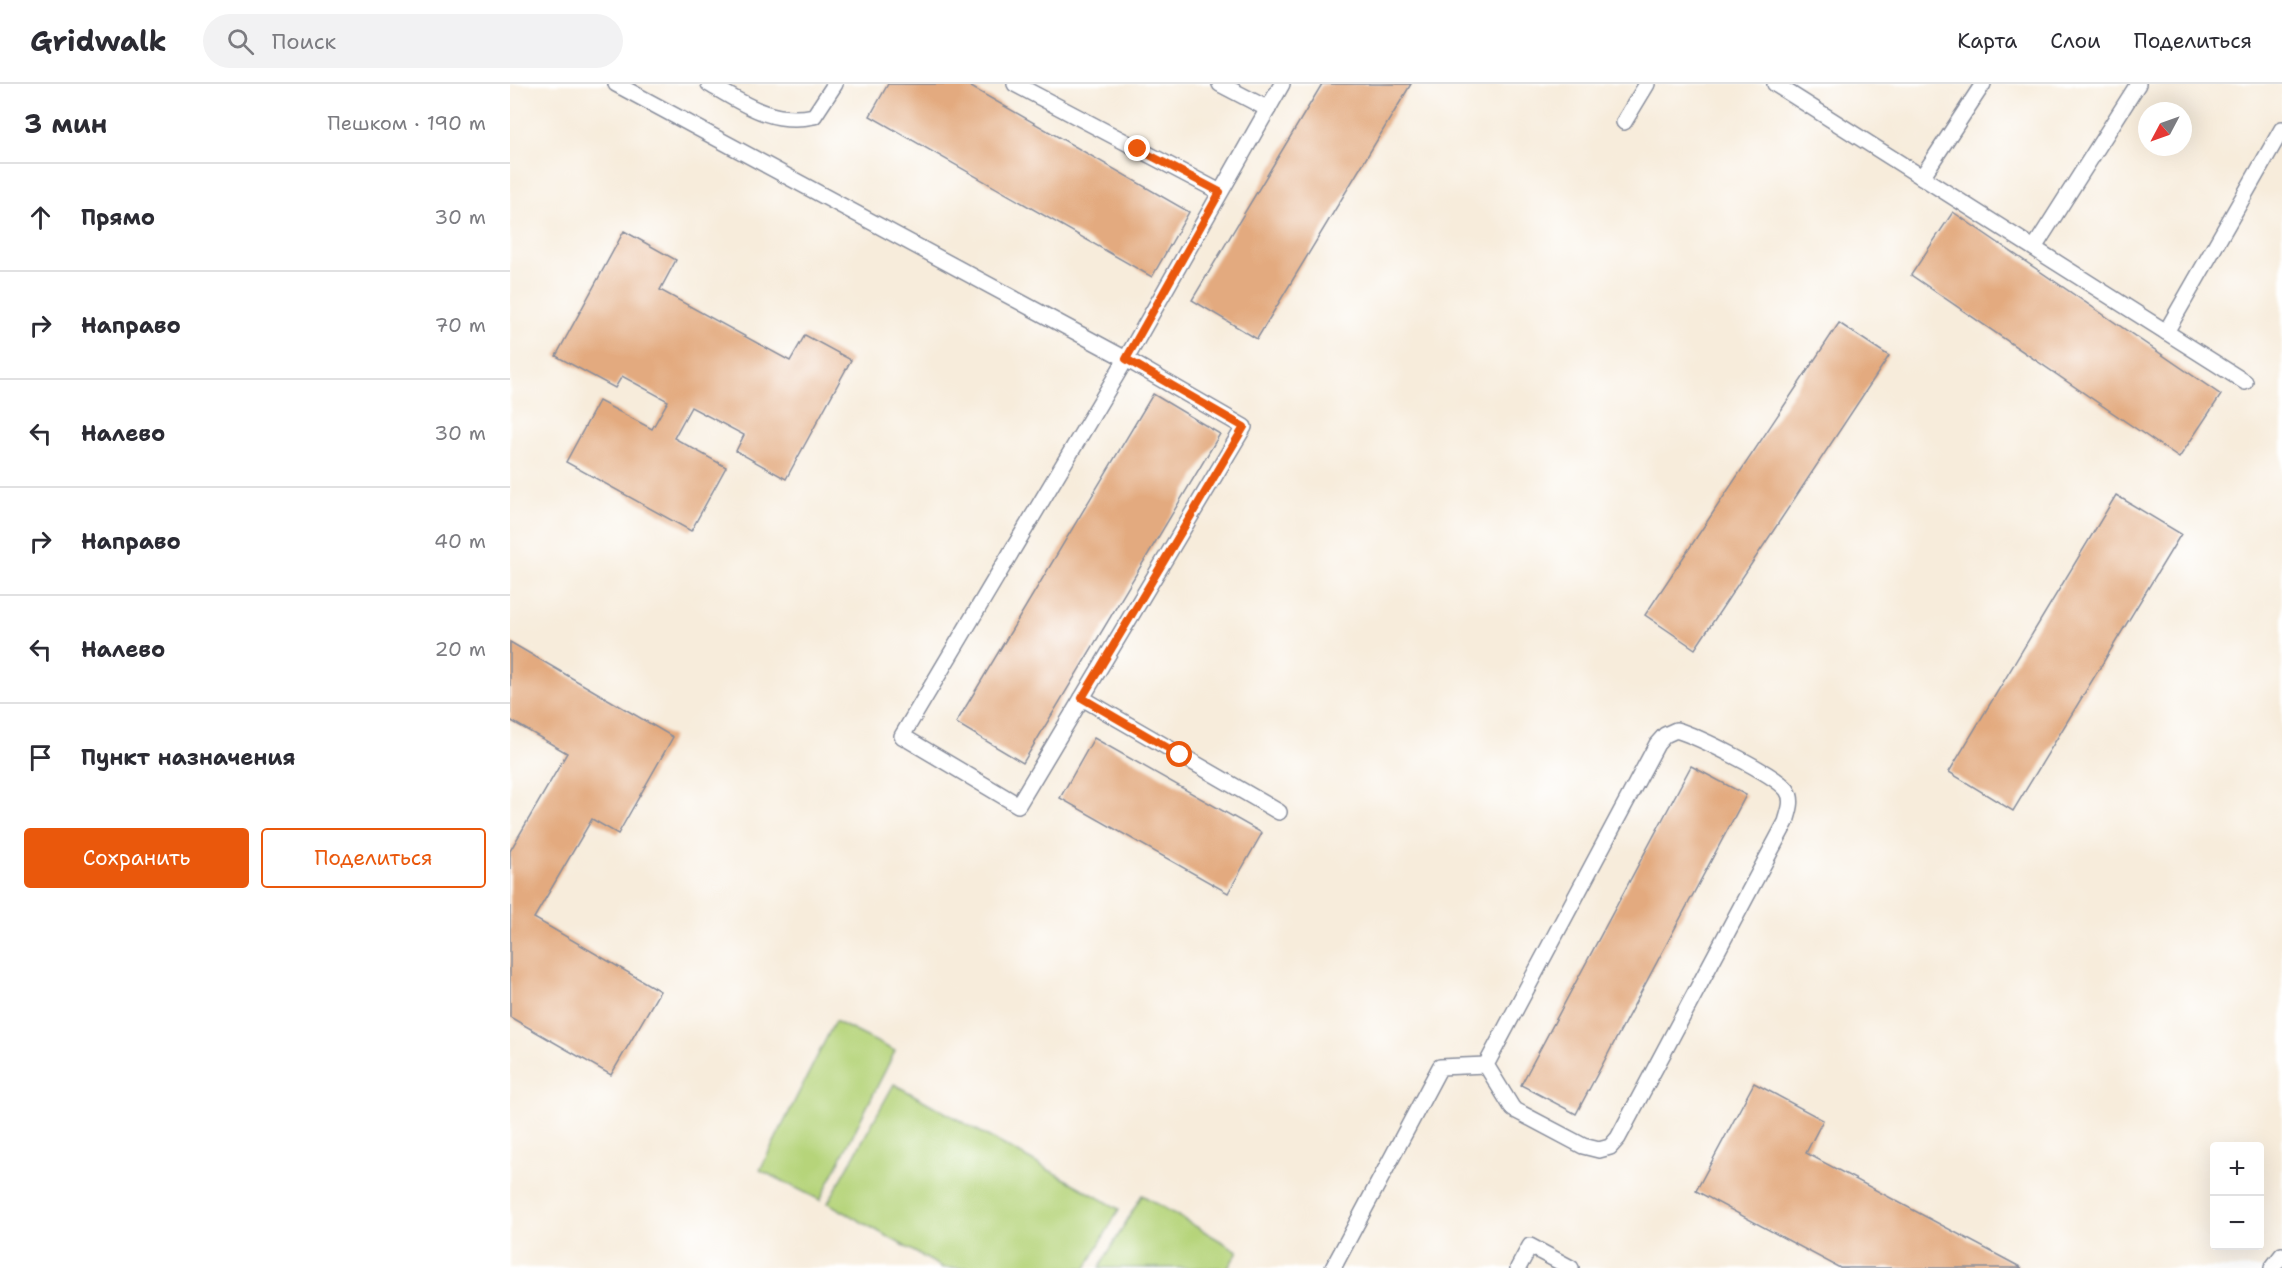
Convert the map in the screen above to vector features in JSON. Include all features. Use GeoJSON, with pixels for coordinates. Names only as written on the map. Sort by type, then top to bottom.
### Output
{"type":"FeatureCollection","features":[{"type":"Feature","properties":{"kind":"lane"},"geometry":{"type":"LineString","coordinates":[[616,84],[1126,359],[1244,427],[1017,805],[902,736],[1126,359],[1282,84]]}},
{"type":"Feature","properties":{"kind":"lane"},"geometry":{"type":"LineString","coordinates":[[709,84],[755,111],[782,119],[814,116],[835,84]]}},
{"type":"Feature","properties":{"kind":"lane"},"geometry":{"type":"LineString","coordinates":[[1014,84],[1220,192]]}},
{"type":"Feature","properties":{"kind":"lane"},"geometry":{"type":"LineString","coordinates":[[1220,84],[1268,109]]}},
{"type":"Feature","properties":{"kind":"lane"},"geometry":{"type":"LineString","coordinates":[[1624,123],[1647,84]]}},
{"type":"Feature","properties":{"kind":"lane"},"geometry":{"type":"LineString","coordinates":[[1775,84],[2245,382]]}},
{"type":"Feature","properties":{"kind":"lane"},"geometry":{"type":"LineString","coordinates":[[1922,177],[1983,84]]}},
{"type":"Feature","properties":{"kind":"lane"},"geometry":{"type":"LineString","coordinates":[[2034,248],[2138,84]]}},
{"type":"Feature","properties":{"kind":"lane"},"geometry":{"type":"LineString","coordinates":[[2166,332],[2282,129]]}},
{"type":"Feature","properties":{"kind":"lane"},"geometry":{"type":"LineString","coordinates":[[1082,698],[1279,812]]}},
{"type":"Feature","properties":{"kind":"lane"},"geometry":{"type":"LineString","coordinates":[[1676,730],[1691,734],[1772,777],[1787,791],[1791,804],[1786,822],[1624,1127],[1610,1147],[1599,1150],[1583,1146],[1513,1108],[1486,1065],[1657,744],[1665,735],[1676,730]]}},
{"type":"Feature","properties":{"kind":"lane"},"geometry":{"type":"LineString","coordinates":[[1333,1268],[1440,1067],[1486,1065]]}},
{"type":"Feature","properties":{"kind":"lane"},"geometry":{"type":"LineString","coordinates":[[1518,1268],[1530,1246],[1571,1268]]}},
{"type":"Feature","properties":{"kind":"lane"},"geometry":{"type":"LineString","coordinates":[[2272,1268],[2282,1255]]}},
{"type":"Feature","properties":{"kind":"green space"},"geometry":{"type":"Polygon","coordinates":[[[835,1021],[895,1051],[820,1200],[760,1170],[835,1021]]]}},
{"type":"Feature","properties":{"kind":"green space"},"geometry":{"type":"Polygon","coordinates":[[[894,1084],[1119,1209],[1086,1268],[943,1268],[828,1203],[894,1084]]]}},
{"type":"Feature","properties":{"kind":"green space"},"geometry":{"type":"Polygon","coordinates":[[[1142,1195],[1238,1251],[1228,1268],[1099,1268],[1142,1195]]]}},
{"type":"Feature","properties":{"kind":"building"},"geometry":{"type":"Polygon","coordinates":[[[888,84],[966,84],[1189,212],[1152,277],[870,116],[888,84]]]}},
{"type":"Feature","properties":{"kind":"building"},"geometry":{"type":"Polygon","coordinates":[[[1322,84],[1411,84],[1257,339],[1192,300],[1322,84]]]}},
{"type":"Feature","properties":{"kind":"building"},"geometry":{"type":"Polygon","coordinates":[[[1953,212],[2221,395],[2179,458],[1911,275],[1953,212]]]}},
{"type":"Feature","properties":{"kind":"building"},"geometry":{"type":"Polygon","coordinates":[[[624,231],[676,260],[660,290],[790,361],[805,335],[851,360],[786,479],[736,451],[744,435],[691,407],[674,438],[726,467],[691,531],[566,462],[599,401],[652,429],[668,401],[622,376],[615,388],[556,356],[624,231]]]}},
{"type":"Feature","properties":{"kind":"building"},"geometry":{"type":"Polygon","coordinates":[[[1839,323],[1889,356],[1695,649],[1645,615],[1839,323]]]}},
{"type":"Feature","properties":{"kind":"building"},"geometry":{"type":"Polygon","coordinates":[[[1153,394],[1220,434],[1023,763],[956,723],[1153,394]]]}},
{"type":"Feature","properties":{"kind":"building"},"geometry":{"type":"Polygon","coordinates":[[[2116,495],[2181,534],[2013,811],[1949,772],[2116,495]]]}},
{"type":"Feature","properties":{"kind":"building"},"geometry":{"type":"Polygon","coordinates":[[[510,642],[673,737],[618,834],[592,819],[534,918],[660,991],[611,1075],[510,1017],[510,851],[567,753],[510,720],[510,642]]]}},
{"type":"Feature","properties":{"kind":"building"},"geometry":{"type":"Polygon","coordinates":[[[1094,738],[1262,833],[1228,893],[1060,798],[1094,738]]]}},
{"type":"Feature","properties":{"kind":"building"},"geometry":{"type":"Polygon","coordinates":[[[1691,766],[1746,795],[1576,1114],[1521,1085],[1691,766]]]}},
{"type":"Feature","properties":{"kind":"building"},"geometry":{"type":"Polygon","coordinates":[[[1754,1083],[1823,1120],[1806,1153],[2022,1268],[1840,1268],[1696,1191],[1754,1083]]]}},
{"type":"Feature","properties":{"kind":"route"},"geometry":{"type":"LineString","coordinates":[[1138,149],[1220,192],[1126,359],[1244,427],[1082,698],[1180,755]]}}]}
